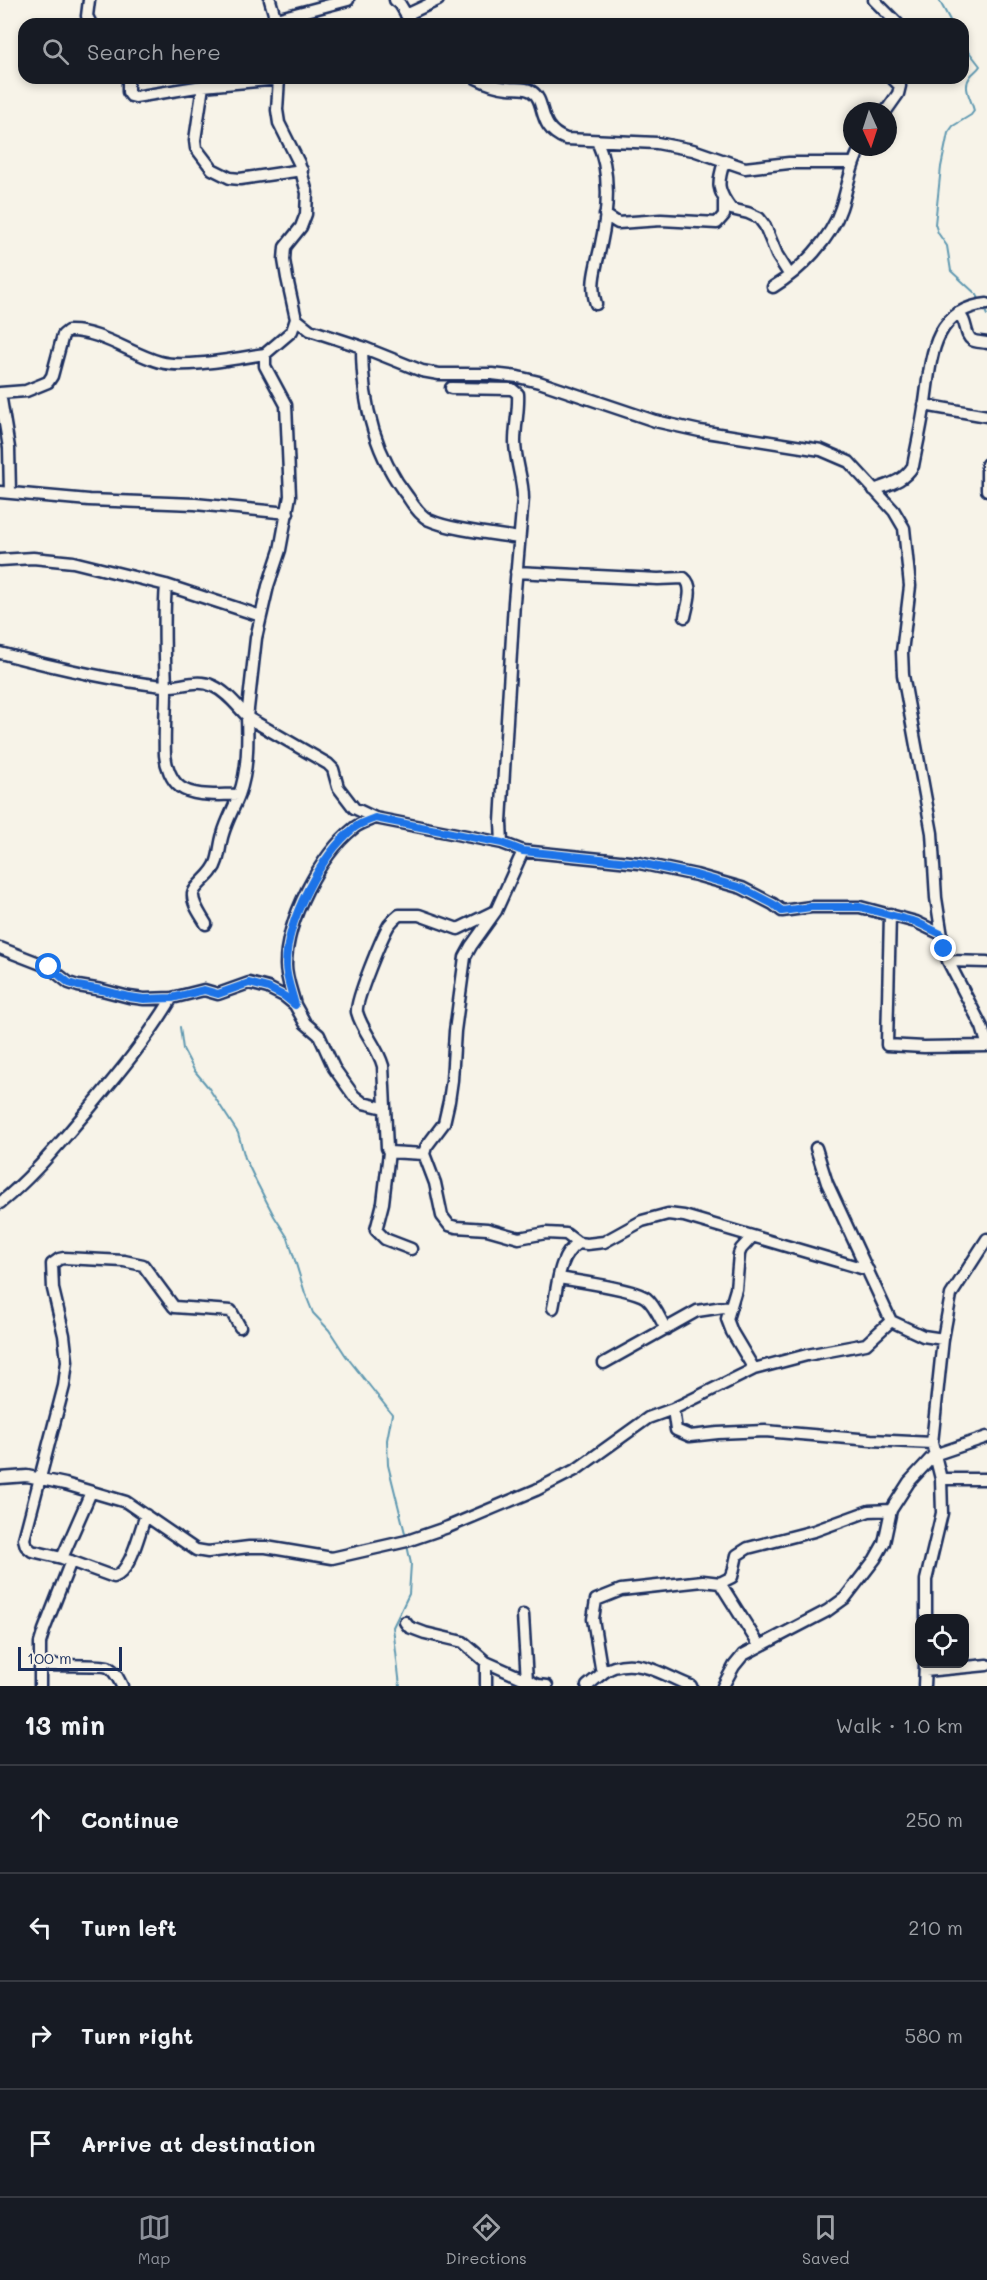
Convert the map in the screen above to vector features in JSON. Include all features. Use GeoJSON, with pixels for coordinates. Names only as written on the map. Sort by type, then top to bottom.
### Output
{"type":"FeatureCollection","features":[{"type":"Feature","properties":{"kind":"street"},"geometry":{"type":"LineString","coordinates":[[88,18],[89,0]]}},
{"type":"Feature","properties":{"kind":"street"},"geometry":{"type":"LineString","coordinates":[[270,0],[275,18]]}},
{"type":"Feature","properties":{"kind":"street"},"geometry":{"type":"LineString","coordinates":[[286,18],[348,0]]}},
{"type":"Feature","properties":{"kind":"street"},"geometry":{"type":"LineString","coordinates":[[412,18],[438,0]]}},
{"type":"Feature","properties":{"kind":"street"},"geometry":{"type":"LineString","coordinates":[[874,0],[892,18]]}},
{"type":"Feature","properties":{"kind":"street"},"geometry":{"type":"LineString","coordinates":[[399,1],[408,18]]}},
{"type":"Feature","properties":{"kind":"street"},"geometry":{"type":"LineString","coordinates":[[128,84],[128,92],[135,97],[225,84]]}},
{"type":"Feature","properties":{"kind":"street"},"geometry":{"type":"LineString","coordinates":[[279,84],[277,110],[279,123],[302,170],[307,193],[306,214],[301,227],[285,247],[284,260],[296,319],[292,331],[265,354],[179,365],[160,362],[90,334],[68,331],[63,335],[52,376],[48,382],[26,391],[0,393],[9,448],[5,492],[89,500],[195,504],[288,513]]}},
{"type":"Feature","properties":{"kind":"street"},"geometry":{"type":"LineString","coordinates":[[490,84],[531,91],[537,96],[547,125],[557,135],[566,139],[657,143],[693,150],[746,168],[789,163],[853,163]]}},
{"type":"Feature","properties":{"kind":"street"},"geometry":{"type":"LineString","coordinates":[[892,102],[898,94],[900,86],[898,84]]}},
{"type":"Feature","properties":{"kind":"street"},"geometry":{"type":"LineString","coordinates":[[203,86],[195,145],[202,159],[212,169],[230,178],[240,179],[302,170]]}},
{"type":"Feature","properties":{"kind":"street"},"geometry":{"type":"LineString","coordinates":[[596,304],[593,287],[605,214],[604,161],[597,141]]}},
{"type":"Feature","properties":{"kind":"street"},"geometry":{"type":"LineString","coordinates":[[773,287],[826,240],[842,206],[856,156]]}},
{"type":"Feature","properties":{"kind":"street"},"geometry":{"type":"LineString","coordinates":[[724,162],[719,179],[719,188],[724,200],[730,209],[759,218],[789,274]]}},
{"type":"Feature","properties":{"kind":"street"},"geometry":{"type":"LineString","coordinates":[[605,214],[618,223],[661,220],[717,223],[724,215],[724,200]]}},
{"type":"Feature","properties":{"kind":"street"},"geometry":{"type":"LineString","coordinates":[[874,490],[900,481],[913,466],[931,357],[935,344],[949,320],[958,314],[987,303]]}},
{"type":"Feature","properties":{"kind":"street"},"geometry":{"type":"LineString","coordinates":[[958,314],[965,320],[971,340],[987,343]]}},
{"type":"Feature","properties":{"kind":"street"},"geometry":{"type":"LineString","coordinates":[[296,319],[310,330],[362,347],[422,371],[439,374],[492,374],[518,377],[655,421],[700,431],[821,450],[849,462],[894,511],[904,528],[910,586],[902,652],[903,675],[932,833],[941,934],[948,961],[982,1027],[987,1045],[924,1047],[887,1045],[890,914]]}},
{"type":"Feature","properties":{"kind":"street"},"geometry":{"type":"LineString","coordinates":[[362,347],[362,374],[373,432],[390,473],[417,509],[428,520],[519,538]]}},
{"type":"Feature","properties":{"kind":"street"},"geometry":{"type":"LineString","coordinates":[[206,924],[193,901],[194,893],[196,887],[207,880],[213,871],[218,860],[224,830],[239,795],[245,769],[247,716],[256,638],[280,550],[290,496],[286,405],[266,366],[265,354]]}},
{"type":"Feature","properties":{"kind":"street"},"geometry":{"type":"LineString","coordinates":[[451,388],[512,389],[518,394],[519,409],[515,443],[523,484],[523,498],[516,572],[501,822],[502,843]]}},
{"type":"Feature","properties":{"kind":"street"},"geometry":{"type":"LineString","coordinates":[[924,405],[987,416]]}},
{"type":"Feature","properties":{"kind":"street"},"geometry":{"type":"LineString","coordinates":[[987,464],[987,490]]}},
{"type":"Feature","properties":{"kind":"street"},"geometry":{"type":"LineString","coordinates":[[0,560],[53,559],[166,585],[261,616]]}},
{"type":"Feature","properties":{"kind":"street"},"geometry":{"type":"LineString","coordinates":[[516,572],[658,579],[684,578],[688,581],[690,592],[685,617]]}},
{"type":"Feature","properties":{"kind":"street"},"geometry":{"type":"LineString","coordinates":[[166,585],[163,646],[166,686],[165,756],[174,781],[182,788],[194,792],[239,795]]}},
{"type":"Feature","properties":{"kind":"street"},"geometry":{"type":"LineString","coordinates":[[0,653],[103,676],[166,686],[203,683],[212,685],[223,692],[247,716],[328,764],[333,769],[338,787],[354,808],[375,818],[502,843],[523,851],[639,863],[696,875],[742,888],[782,911],[847,906],[872,909],[916,922],[941,934]]}},
{"type":"Feature","properties":{"kind":"street"},"geometry":{"type":"LineString","coordinates":[[375,818],[359,825],[340,842],[319,869],[293,927],[286,964],[295,1005],[305,1023],[319,1035],[326,1053],[346,1087],[363,1103],[384,1108]]}},
{"type":"Feature","properties":{"kind":"street"},"geometry":{"type":"LineString","coordinates":[[523,851],[496,911],[465,957],[449,1101],[444,1123],[426,1147],[424,1154],[435,1183],[442,1216],[449,1225],[487,1229],[519,1238],[546,1233],[566,1234],[578,1243],[604,1242],[642,1221],[669,1215],[684,1216],[868,1270]]}},
{"type":"Feature","properties":{"kind":"street"},"geometry":{"type":"LineString","coordinates":[[411,1249],[385,1239],[376,1230],[383,1203],[389,1152],[384,1108],[383,1066],[358,1016],[357,1008],[384,935],[391,922],[399,915],[409,913],[419,915],[458,929],[496,911]]}},
{"type":"Feature","properties":{"kind":"street"},"geometry":{"type":"LineString","coordinates":[[0,948],[49,967],[69,983],[144,999],[172,998],[204,990],[218,994],[249,983],[268,988],[295,1005]]}},
{"type":"Feature","properties":{"kind":"street"},"geometry":{"type":"LineString","coordinates":[[948,961],[987,962]]}},
{"type":"Feature","properties":{"kind":"street"},"geometry":{"type":"LineString","coordinates":[[0,1203],[56,1149],[125,1066],[172,998]]}},
{"type":"Feature","properties":{"kind":"street"},"geometry":{"type":"LineString","coordinates":[[816,1148],[827,1184],[891,1321],[923,1336],[943,1338]]}},
{"type":"Feature","properties":{"kind":"street"},"geometry":{"type":"LineString","coordinates":[[389,1152],[424,1154]]}},
{"type":"Feature","properties":{"kind":"street"},"geometry":{"type":"LineString","coordinates":[[752,1237],[741,1249],[736,1289],[727,1318],[732,1332],[754,1369]]}},
{"type":"Feature","properties":{"kind":"street"},"geometry":{"type":"LineString","coordinates":[[926,1614],[926,1580],[942,1513],[941,1479],[932,1443],[943,1338],[951,1295],[986,1242]]}},
{"type":"Feature","properties":{"kind":"street"},"geometry":{"type":"LineString","coordinates":[[553,1308],[566,1254],[578,1243]]}},
{"type":"Feature","properties":{"kind":"street"},"geometry":{"type":"LineString","coordinates":[[146,1515],[130,1560],[120,1575],[114,1577],[67,1559],[32,1551],[26,1546],[24,1539],[29,1515],[64,1386],[68,1361],[52,1280],[52,1264],[55,1260],[83,1258],[136,1262],[147,1269],[174,1307],[231,1311],[240,1327]]}},
{"type":"Feature","properties":{"kind":"street"},"geometry":{"type":"LineString","coordinates":[[559,1278],[642,1295],[651,1303],[666,1329]]}},
{"type":"Feature","properties":{"kind":"street"},"geometry":{"type":"LineString","coordinates":[[604,1364],[697,1311],[730,1306]]}},
{"type":"Feature","properties":{"kind":"street"},"geometry":{"type":"LineString","coordinates":[[0,1478],[27,1476],[126,1502],[196,1551],[266,1547],[321,1557],[342,1557],[406,1541],[448,1527],[536,1490],[577,1469],[648,1418],[754,1369],[807,1355],[866,1344],[891,1321]]}},
{"type":"Feature","properties":{"kind":"street"},"geometry":{"type":"LineString","coordinates":[[673,1408],[676,1430],[690,1436],[765,1431],[932,1443]]}},
{"type":"Feature","properties":{"kind":"street"},"geometry":{"type":"LineString","coordinates":[[723,1686],[743,1654],[827,1611],[845,1598],[875,1559],[884,1543],[891,1510],[909,1482],[934,1455],[987,1437]]}},
{"type":"Feature","properties":{"kind":"street"},"geometry":{"type":"LineString","coordinates":[[941,1479],[987,1479]]}},
{"type":"Feature","properties":{"kind":"street"},"geometry":{"type":"LineString","coordinates":[[40,1686],[40,1643],[91,1492]]}},
{"type":"Feature","properties":{"kind":"street"},"geometry":{"type":"LineString","coordinates":[[602,1674],[593,1619],[596,1600],[621,1590],[703,1581],[720,1583],[732,1576],[737,1555],[748,1548],[814,1531],[869,1511],[891,1510]]}},
{"type":"Feature","properties":{"kind":"street"},"geometry":{"type":"LineString","coordinates":[[720,1583],[759,1645]]}},
{"type":"Feature","properties":{"kind":"street"},"geometry":{"type":"LineString","coordinates":[[523,1615],[537,1684]]}},
{"type":"Feature","properties":{"kind":"street"},"geometry":{"type":"LineString","coordinates":[[405,1622],[410,1627],[425,1633],[463,1642],[486,1662],[537,1684]]}},
{"type":"Feature","properties":{"kind":"street"},"geometry":{"type":"LineString","coordinates":[[486,1662],[486,1686]]}},
{"type":"Feature","properties":{"kind":"street"},"geometry":{"type":"LineString","coordinates":[[40,1665],[103,1665],[115,1672],[122,1686]]}},
{"type":"Feature","properties":{"kind":"street"},"geometry":{"type":"LineString","coordinates":[[586,1686],[612,1667],[623,1665],[637,1665],[653,1669],[691,1686]]}},
{"type":"Feature","properties":{"kind":"street"},"geometry":{"type":"LineString","coordinates":[[969,1666],[987,1665]]}},
{"type":"Feature","properties":{"kind":"street"},"geometry":{"type":"LineString","coordinates":[[924,1686],[925,1668]]}},
{"type":"Feature","properties":{"kind":"waterway"},"geometry":{"type":"LineString","coordinates":[[939,0],[949,18]]}},
{"type":"Feature","properties":{"kind":"waterway"},"geometry":{"type":"LineString","coordinates":[[969,52],[980,66],[969,79]]}},
{"type":"Feature","properties":{"kind":"waterway"},"geometry":{"type":"LineString","coordinates":[[967,84],[974,111],[953,126],[948,133],[941,167],[935,224],[947,246],[951,271],[977,295],[980,301]]}},
{"type":"Feature","properties":{"kind":"waterway"},"geometry":{"type":"LineString","coordinates":[[984,309],[987,315]]}},
{"type":"Feature","properties":{"kind":"waterway"},"geometry":{"type":"LineString","coordinates":[[180,1027],[183,1049],[194,1070],[238,1133],[245,1158],[274,1216],[288,1238],[313,1313],[329,1330],[346,1356],[392,1414],[387,1440],[388,1465],[406,1537]]}},
{"type":"Feature","properties":{"kind":"waterway"},"geometry":{"type":"LineString","coordinates":[[400,1686],[393,1627],[409,1594],[411,1564],[407,1545]]}},
{"type":"Feature","properties":{"kind":"route"},"geometry":{"type":"LineString","coordinates":[[49,967],[69,983],[129,997],[172,998],[204,990],[218,994],[249,983],[268,988],[295,1005],[286,964],[293,927],[303,902],[327,857],[354,828],[375,818],[502,843],[523,851],[639,863],[696,875],[742,888],[773,904],[777,909],[787,912],[811,907],[847,906],[872,909],[916,922],[941,934],[944,949]]}}]}
